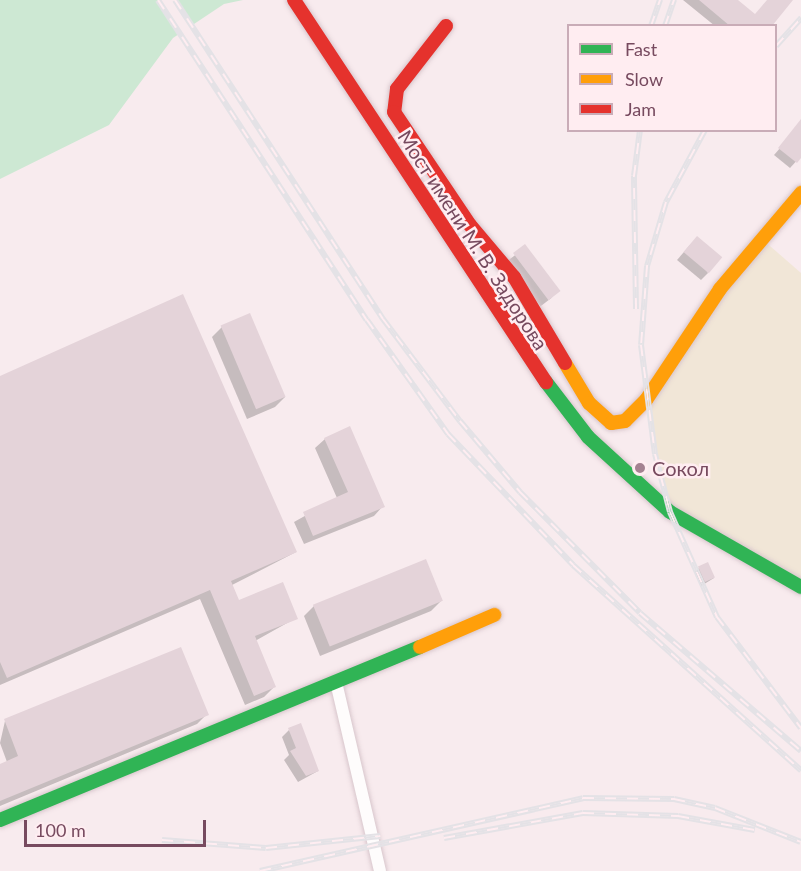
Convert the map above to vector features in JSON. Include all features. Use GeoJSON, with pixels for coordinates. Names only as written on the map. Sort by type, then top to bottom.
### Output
{"type":"FeatureCollection","features":[{"type":"Feature","properties":{"kind":"street","name":"Мост имени М. В. Задорова"},"geometry":{"type":"LineString","coordinates":[[294,0],[519,348],[588,437],[637,488],[801,587]]}},
{"type":"Feature","properties":{"kind":"street"},"geometry":{"type":"LineString","coordinates":[[446,26],[397,89],[393,112],[470,225],[514,277],[594,411],[618,424],[646,400],[720,289],[801,193]]}},
{"type":"Feature","properties":{"kind":"street"},"geometry":{"type":"LineString","coordinates":[[0,820],[494,615]]}},
{"type":"Feature","properties":{"kind":"street"},"geometry":{"type":"LineString","coordinates":[[336,682],[380,871]]}},
{"type":"Feature","properties":{"kind":"shaded area"},"geometry":{"type":"Polygon","coordinates":[[[0,0],[243,0],[224,4],[173,38],[109,125],[0,179],[0,0]]]}},
{"type":"Feature","properties":{"kind":"shaded area"},"geometry":{"type":"Polygon","coordinates":[[[762,239],[801,273],[801,587],[670,512],[646,400],[762,239]]]}},
{"type":"Feature","properties":{"kind":"pier"},"geometry":{"type":"Polygon","coordinates":[[[158,0],[175,0],[194,28],[182,35],[158,0]]]}},
{"type":"Feature","properties":{"kind":"building"},"geometry":{"type":"Polygon","coordinates":[[[699,0],[738,0],[755,14],[767,0],[793,0],[774,24],[728,24],[699,0]]]}},
{"type":"Feature","properties":{"kind":"building"},"geometry":{"type":"Polygon","coordinates":[[[801,119],[801,158],[797,163],[778,148],[801,119]]]}},
{"type":"Feature","properties":{"kind":"building"},"geometry":{"type":"Polygon","coordinates":[[[697,236],[722,257],[709,273],[684,252],[697,236]]]}},
{"type":"Feature","properties":{"kind":"building"},"geometry":{"type":"Polygon","coordinates":[[[525,244],[561,291],[549,300],[513,253],[525,244]]]}},
{"type":"Feature","properties":{"kind":"building"},"geometry":{"type":"Polygon","coordinates":[[[183,294],[297,552],[231,581],[239,600],[283,582],[298,619],[255,636],[276,687],[254,696],[210,590],[7,678],[0,662],[0,376],[183,294]]]}},
{"type":"Feature","properties":{"kind":"building"},"geometry":{"type":"Polygon","coordinates":[[[250,313],[286,397],[256,409],[221,326],[250,313]]]}},
{"type":"Feature","properties":{"kind":"building"},"geometry":{"type":"Polygon","coordinates":[[[350,426],[385,507],[313,536],[303,512],[348,492],[324,438],[350,426]]]}},
{"type":"Feature","properties":{"kind":"building"},"geometry":{"type":"Polygon","coordinates":[[[426,559],[443,601],[330,646],[313,605],[426,559]]]}},
{"type":"Feature","properties":{"kind":"building"},"geometry":{"type":"Polygon","coordinates":[[[708,562],[715,578],[705,582],[698,566],[708,562]]]}},
{"type":"Feature","properties":{"kind":"building"},"geometry":{"type":"Polygon","coordinates":[[[181,647],[209,715],[0,801],[0,764],[18,756],[4,719],[181,647]]]}},
{"type":"Feature","properties":{"kind":"building"},"geometry":{"type":"Polygon","coordinates":[[[301,723],[319,771],[306,776],[290,751],[296,748],[288,728],[301,723]]]}},
{"type":"Feature","properties":{"kind":"railway"},"geometry":{"type":"LineString","coordinates":[[158,0],[367,320],[448,434],[573,565],[801,770]]}},
{"type":"Feature","properties":{"kind":"railway"},"geometry":{"type":"LineString","coordinates":[[175,0],[383,319],[460,421],[520,492],[640,613],[801,751]]}},
{"type":"Feature","properties":{"kind":"railway"},"geometry":{"type":"LineString","coordinates":[[652,24],[660,0]]}},
{"type":"Feature","properties":{"kind":"railway"},"geometry":{"type":"LineString","coordinates":[[666,24],[674,0]]}},
{"type":"Feature","properties":{"kind":"railway"},"geometry":{"type":"LineString","coordinates":[[777,45],[801,18]]}},
{"type":"Feature","properties":{"kind":"railway"},"geometry":{"type":"LineString","coordinates":[[636,309],[634,176],[640,132]]}},
{"type":"Feature","properties":{"kind":"railway"},"geometry":{"type":"LineString","coordinates":[[704,132],[666,202],[647,266],[641,345],[655,454],[670,512],[717,617],[801,728]]}},
{"type":"Feature","properties":{"kind":"railway"},"geometry":{"type":"LineString","coordinates":[[260,871],[583,798],[674,799],[715,808],[801,842]]}},
{"type":"Feature","properties":{"kind":"railway"},"geometry":{"type":"LineString","coordinates":[[444,838],[583,813],[678,816],[755,830]]}},
{"type":"Feature","properties":{"kind":"railway"},"geometry":{"type":"LineString","coordinates":[[162,840],[266,848],[380,836]]}},
{"type":"Feature","properties":{"kind":"traffic: fast"},"geometry":{"type":"LineString","coordinates":[[546,382],[588,437],[670,512],[801,587]]}},
{"type":"Feature","properties":{"kind":"traffic: fast"},"geometry":{"type":"LineString","coordinates":[[0,820],[420,647]]}},
{"type":"Feature","properties":{"kind":"traffic: slow"},"geometry":{"type":"LineString","coordinates":[[565,363],[589,403],[611,423],[625,421],[646,400],[720,289],[801,193]]}},
{"type":"Feature","properties":{"kind":"traffic: slow"},"geometry":{"type":"LineString","coordinates":[[420,647],[494,615]]}},
{"type":"Feature","properties":{"kind":"traffic: jam"},"geometry":{"type":"LineString","coordinates":[[294,0],[546,382]]}},
{"type":"Feature","properties":{"kind":"traffic: jam"},"geometry":{"type":"LineString","coordinates":[[446,26],[397,89],[394,112],[470,225],[514,277],[565,363]]}},
{"type":"Feature","properties":{"kind":"place","name":"Сокол"},"geometry":{"type":"Point","coordinates":[640,468]}}]}
